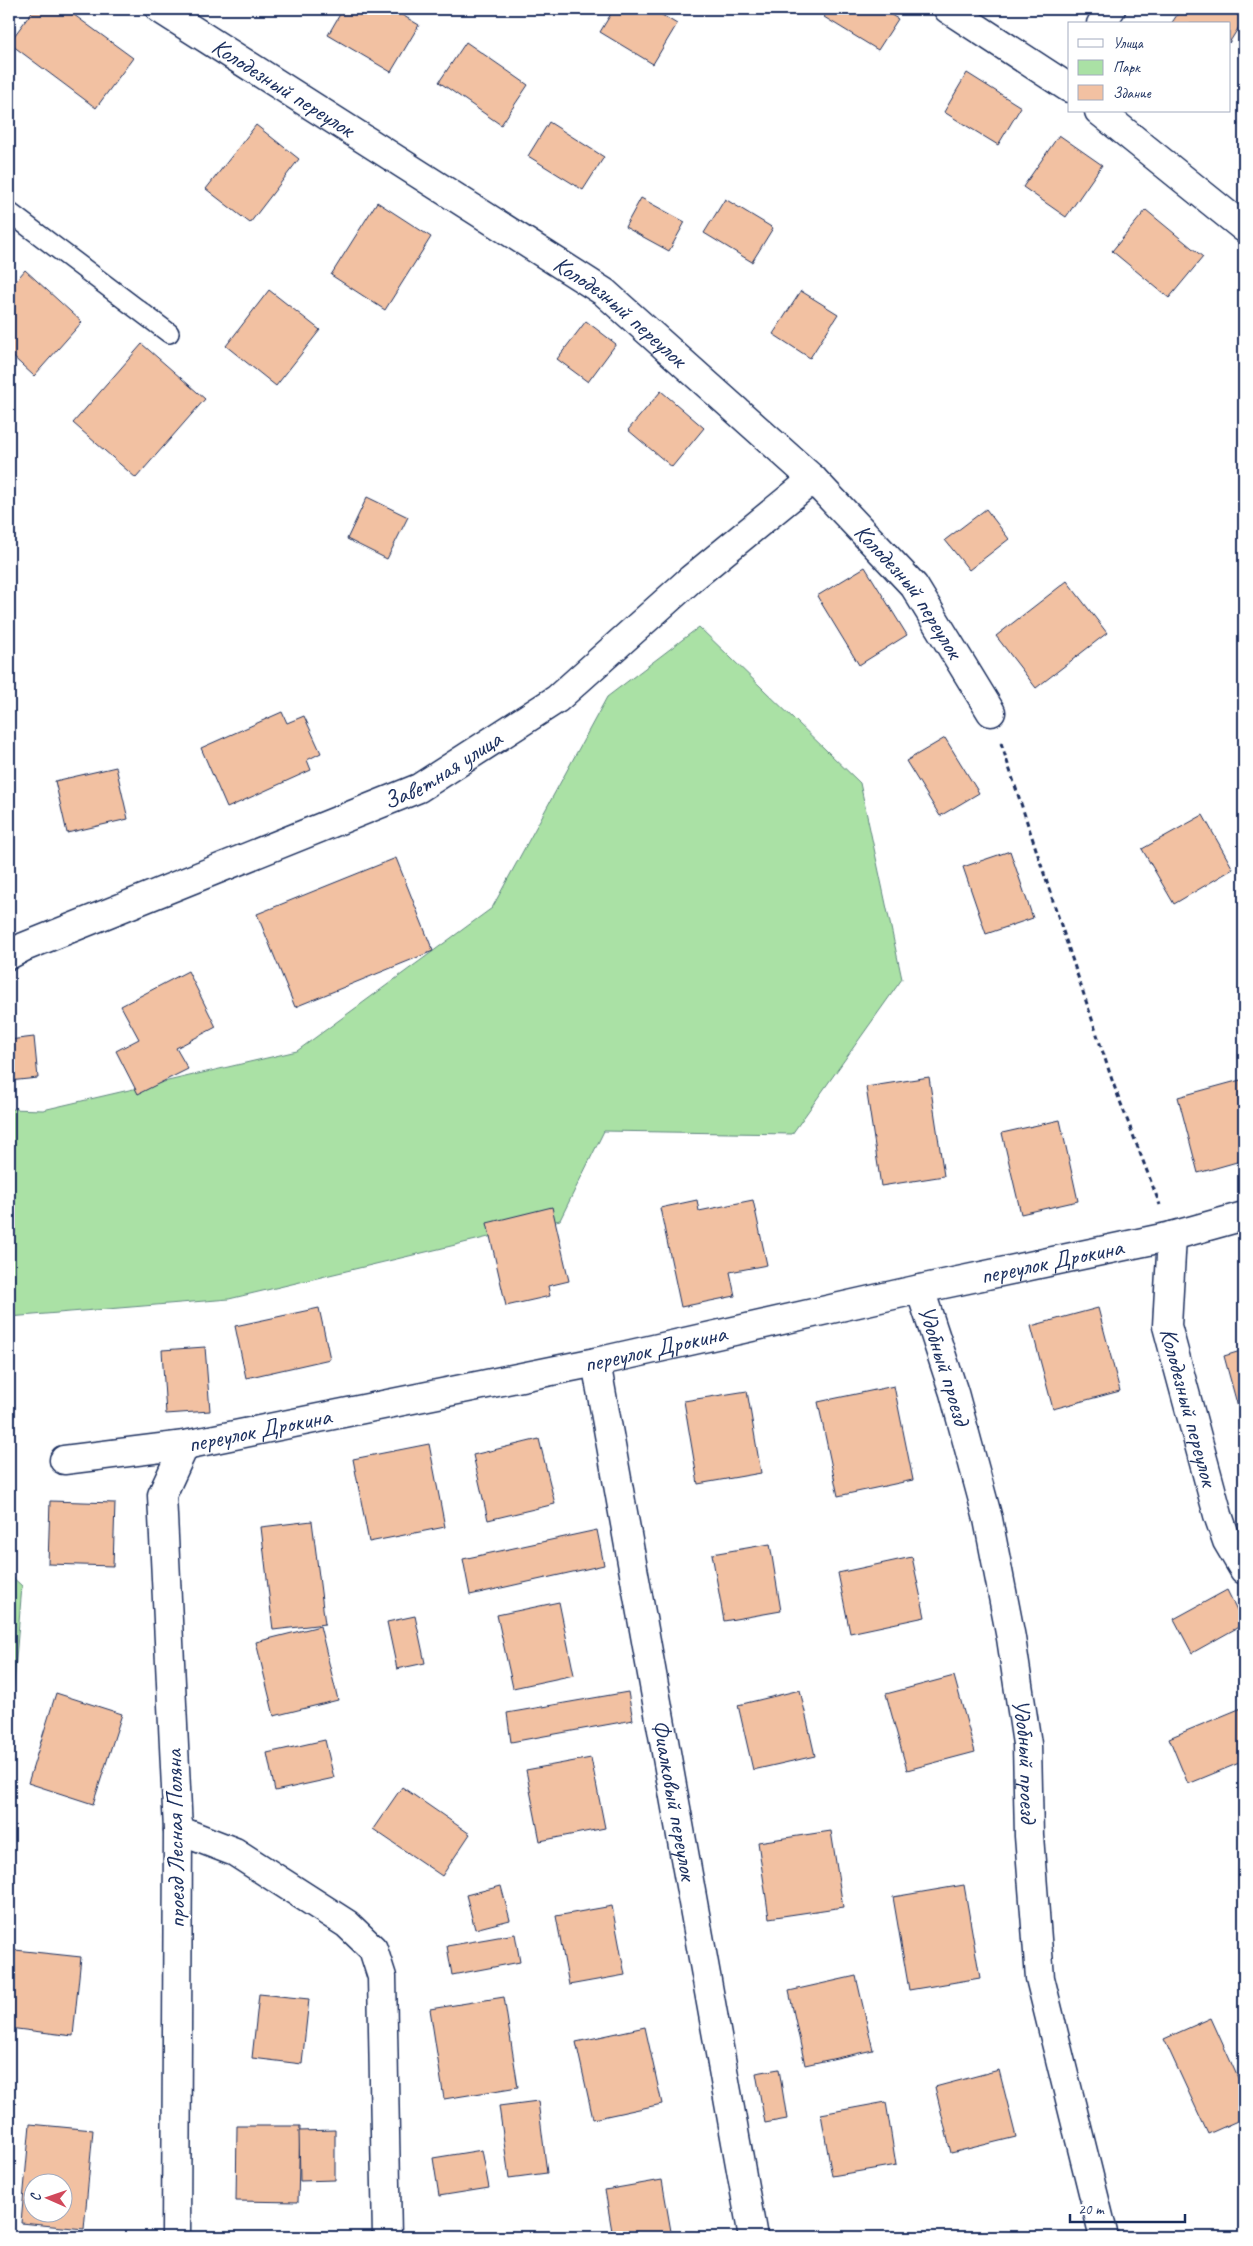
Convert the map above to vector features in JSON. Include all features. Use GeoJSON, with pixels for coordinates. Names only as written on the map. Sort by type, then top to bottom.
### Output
{"type":"FeatureCollection","features":[{"type":"Feature","properties":{"kind":"street","name":"Колодезный переулок"},"geometry":{"type":"LineString","coordinates":[[160,9],[604,292],[813,479],[914,586],[990,712]]}},
{"type":"Feature","properties":{"kind":"street"},"geometry":{"type":"LineString","coordinates":[[948,9],[1067,81]]}},
{"type":"Feature","properties":{"kind":"street"},"geometry":{"type":"LineString","coordinates":[[1102,22],[1111,9]]}},
{"type":"Feature","properties":{"kind":"street"},"geometry":{"type":"LineString","coordinates":[[1100,112],[1244,228]]}},
{"type":"Feature","properties":{"kind":"street","name":"Заветная улица"},"geometry":{"type":"LineString","coordinates":[[9,955],[24,947],[419,788],[557,699],[691,580],[813,479]]}},
{"type":"Feature","properties":{"kind":"street","name":"переулок Дрокина"},"geometry":{"type":"LineString","coordinates":[[64,1460],[185,1445],[596,1362],[920,1289],[1172,1236],[1244,1216]]}},
{"type":"Feature","properties":{"kind":"street","name":"Колодезный переулок"},"geometry":{"type":"LineString","coordinates":[[1172,1236],[1167,1326],[1218,1515],[1227,1541],[1244,1570]]}},
{"type":"Feature","properties":{"kind":"street","name":"Удобный проезд"},"geometry":{"type":"LineString","coordinates":[[920,1289],[954,1393],[988,1519],[1011,1638],[1027,1744],[1029,1836],[1040,1978],[1104,2237]]}},
{"type":"Feature","properties":{"kind":"street","name":"Фиалковый переулок"},"geometry":{"type":"LineString","coordinates":[[596,1362],[753,2237]]}},
{"type":"Feature","properties":{"kind":"street","name":"проезд Лесная Поляна"},"geometry":{"type":"LineString","coordinates":[[176,2237],[178,1830],[162,1494],[185,1445]]}},
{"type":"Feature","properties":{"kind":"street"},"geometry":{"type":"LineString","coordinates":[[178,1830],[235,1852],[347,1924],[373,1948],[382,1977],[387,2237]]}},
{"type":"Feature","properties":{"kind":"lane"},"geometry":{"type":"LineString","coordinates":[[9,212],[169,333]]}},
{"type":"Feature","properties":{"kind":"path"},"geometry":{"type":"LineString","coordinates":[[990,712],[1113,1083],[1172,1236]]}},
{"type":"Feature","properties":{"kind":"green space"},"geometry":{"type":"Polygon","coordinates":[[[699,627],[860,783],[902,979],[792,1134],[604,1131],[560,1220],[229,1299],[9,1317],[9,1109],[43,1110],[297,1051],[492,908],[607,697],[699,627]]]}},
{"type":"Feature","properties":{"kind":"green space"},"geometry":{"type":"Polygon","coordinates":[[[9,1574],[22,1586],[9,1744],[9,1574]]]}},
{"type":"Feature","properties":{"kind":"building"},"geometry":{"type":"Polygon","coordinates":[[[34,9],[66,9],[133,58],[96,108],[9,43],[34,9]]]}},
{"type":"Feature","properties":{"kind":"building"},"geometry":{"type":"Polygon","coordinates":[[[343,9],[392,9],[419,25],[391,72],[328,35],[343,9]]]}},
{"type":"Feature","properties":{"kind":"building"},"geometry":{"type":"Polygon","coordinates":[[[614,9],[652,9],[677,24],[653,64],[600,32],[614,9]]]}},
{"type":"Feature","properties":{"kind":"building"},"geometry":{"type":"Polygon","coordinates":[[[829,9],[881,9],[898,19],[878,50],[824,17],[829,9]]]}},
{"type":"Feature","properties":{"kind":"building"},"geometry":{"type":"Polygon","coordinates":[[[1181,9],[1236,9],[1244,14],[1244,19],[1230,41],[1230,22],[1172,22],[1181,9]]]}},
{"type":"Feature","properties":{"kind":"building"},"geometry":{"type":"Polygon","coordinates":[[[466,42],[528,85],[501,125],[439,82],[466,42]]]}},
{"type":"Feature","properties":{"kind":"building"},"geometry":{"type":"Polygon","coordinates":[[[967,73],[1021,107],[998,145],[944,112],[967,73]]]}},
{"type":"Feature","properties":{"kind":"building"},"geometry":{"type":"Polygon","coordinates":[[[549,122],[604,157],[583,190],[528,156],[549,122]]]}},
{"type":"Feature","properties":{"kind":"building"},"geometry":{"type":"Polygon","coordinates":[[[256,125],[299,159],[250,223],[206,189],[256,125]]]}},
{"type":"Feature","properties":{"kind":"building"},"geometry":{"type":"Polygon","coordinates":[[[1059,135],[1102,165],[1066,217],[1023,187],[1059,135]]]}},
{"type":"Feature","properties":{"kind":"building"},"geometry":{"type":"Polygon","coordinates":[[[641,198],[685,222],[669,251],[625,227],[641,198]]]}},
{"type":"Feature","properties":{"kind":"building"},"geometry":{"type":"Polygon","coordinates":[[[725,199],[773,228],[752,262],[704,233],[725,199]]]}},
{"type":"Feature","properties":{"kind":"building"},"geometry":{"type":"Polygon","coordinates":[[[377,202],[431,237],[385,310],[331,275],[377,202]]]}},
{"type":"Feature","properties":{"kind":"building"},"geometry":{"type":"Polygon","coordinates":[[[1146,210],[1203,257],[1169,298],[1112,251],[1146,210]]]}},
{"type":"Feature","properties":{"kind":"building"},"geometry":{"type":"Polygon","coordinates":[[[25,270],[82,322],[34,376],[9,353],[9,289],[25,270]]]}},
{"type":"Feature","properties":{"kind":"building"},"geometry":{"type":"Polygon","coordinates":[[[269,290],[320,330],[276,386],[226,346],[269,290]]]}},
{"type":"Feature","properties":{"kind":"building"},"geometry":{"type":"Polygon","coordinates":[[[801,291],[838,314],[810,358],[773,334],[801,291]]]}},
{"type":"Feature","properties":{"kind":"building"},"geometry":{"type":"Polygon","coordinates":[[[586,321],[616,344],[588,382],[557,359],[586,321]]]}},
{"type":"Feature","properties":{"kind":"building"},"geometry":{"type":"Polygon","coordinates":[[[142,344],[205,399],[136,478],[73,423],[142,344]]]}},
{"type":"Feature","properties":{"kind":"building"},"geometry":{"type":"Polygon","coordinates":[[[661,391],[704,428],[672,467],[628,430],[661,391]]]}},
{"type":"Feature","properties":{"kind":"building"},"geometry":{"type":"Polygon","coordinates":[[[367,497],[408,517],[387,559],[347,539],[367,497]]]}},
{"type":"Feature","properties":{"kind":"building"},"geometry":{"type":"Polygon","coordinates":[[[986,509],[1009,539],[969,570],[945,540],[986,509]]]}},
{"type":"Feature","properties":{"kind":"building"},"geometry":{"type":"Polygon","coordinates":[[[865,567],[907,635],[859,665],[817,596],[865,567]]]}},
{"type":"Feature","properties":{"kind":"building"},"geometry":{"type":"Polygon","coordinates":[[[1067,581],[1107,633],[1036,688],[996,636],[1067,581]]]}},
{"type":"Feature","properties":{"kind":"building"},"geometry":{"type":"Polygon","coordinates":[[[282,712],[287,723],[304,716],[321,753],[307,760],[311,770],[227,808],[201,748],[282,712]]]}},
{"type":"Feature","properties":{"kind":"building"},"geometry":{"type":"Polygon","coordinates":[[[945,738],[979,793],[940,816],[906,761],[945,738]]]}},
{"type":"Feature","properties":{"kind":"building"},"geometry":{"type":"Polygon","coordinates":[[[116,767],[128,819],[67,833],[55,781],[116,767]]]}},
{"type":"Feature","properties":{"kind":"building"},"geometry":{"type":"Polygon","coordinates":[[[1203,815],[1233,869],[1174,904],[1142,849],[1203,815]]]}},
{"type":"Feature","properties":{"kind":"building"},"geometry":{"type":"Polygon","coordinates":[[[1010,851],[1033,918],[986,934],[963,867],[1010,851]]]}},
{"type":"Feature","properties":{"kind":"building"},"geometry":{"type":"Polygon","coordinates":[[[396,858],[433,951],[295,1007],[257,914],[396,858]]]}},
{"type":"Feature","properties":{"kind":"building"},"geometry":{"type":"Polygon","coordinates":[[[188,971],[216,1027],[176,1048],[188,1069],[138,1094],[116,1051],[139,1039],[121,1006],[188,971]]]}},
{"type":"Feature","properties":{"kind":"building"},"geometry":{"type":"Polygon","coordinates":[[[34,1037],[38,1078],[9,1081],[9,1040],[34,1037]]]}},
{"type":"Feature","properties":{"kind":"building"},"geometry":{"type":"Polygon","coordinates":[[[929,1077],[944,1176],[881,1186],[866,1087],[929,1077]]]}},
{"type":"Feature","properties":{"kind":"building"},"geometry":{"type":"Polygon","coordinates":[[[1244,1079],[1244,1160],[1198,1173],[1178,1097],[1244,1079]]]}},
{"type":"Feature","properties":{"kind":"building"},"geometry":{"type":"Polygon","coordinates":[[[1060,1120],[1078,1201],[1021,1214],[1002,1133],[1060,1120]]]}},
{"type":"Feature","properties":{"kind":"building"},"geometry":{"type":"Polygon","coordinates":[[[697,1200],[699,1211],[753,1200],[767,1265],[730,1272],[735,1296],[681,1307],[660,1208],[697,1200]]]}},
{"type":"Feature","properties":{"kind":"building"},"geometry":{"type":"Polygon","coordinates":[[[552,1207],[569,1281],[548,1286],[550,1296],[506,1306],[487,1223],[552,1207]]]}},
{"type":"Feature","properties":{"kind":"building"},"geometry":{"type":"Polygon","coordinates":[[[319,1308],[330,1359],[246,1378],[235,1326],[319,1308]]]}},
{"type":"Feature","properties":{"kind":"building"},"geometry":{"type":"Polygon","coordinates":[[[1098,1308],[1120,1391],[1053,1409],[1031,1326],[1098,1308]]]}},
{"type":"Feature","properties":{"kind":"building"},"geometry":{"type":"Polygon","coordinates":[[[205,1347],[210,1411],[166,1414],[162,1350],[205,1347]]]}},
{"type":"Feature","properties":{"kind":"building"},"geometry":{"type":"Polygon","coordinates":[[[1244,1350],[1244,1409],[1239,1411],[1224,1356],[1244,1350]]]}},
{"type":"Feature","properties":{"kind":"building"},"geometry":{"type":"Polygon","coordinates":[[[894,1386],[913,1480],[838,1496],[818,1402],[894,1386]]]}},
{"type":"Feature","properties":{"kind":"building"},"geometry":{"type":"Polygon","coordinates":[[[747,1391],[761,1473],[698,1484],[684,1401],[747,1391]]]}},
{"type":"Feature","properties":{"kind":"building"},"geometry":{"type":"Polygon","coordinates":[[[539,1439],[555,1504],[488,1520],[473,1455],[539,1439]]]}},
{"type":"Feature","properties":{"kind":"building"},"geometry":{"type":"Polygon","coordinates":[[[429,1444],[445,1527],[369,1542],[353,1459],[429,1444]]]}},
{"type":"Feature","properties":{"kind":"building"},"geometry":{"type":"Polygon","coordinates":[[[50,1501],[115,1503],[113,1566],[48,1564],[50,1501]]]}},
{"type":"Feature","properties":{"kind":"building"},"geometry":{"type":"Polygon","coordinates":[[[312,1521],[325,1624],[273,1630],[261,1527],[312,1521]]]}},
{"type":"Feature","properties":{"kind":"building"},"geometry":{"type":"Polygon","coordinates":[[[597,1530],[604,1565],[470,1595],[463,1559],[597,1530]]]}},
{"type":"Feature","properties":{"kind":"building"},"geometry":{"type":"Polygon","coordinates":[[[770,1544],[781,1611],[724,1621],[712,1554],[770,1544]]]}},
{"type":"Feature","properties":{"kind":"building"},"geometry":{"type":"Polygon","coordinates":[[[912,1557],[925,1617],[850,1633],[838,1573],[912,1557]]]}},
{"type":"Feature","properties":{"kind":"building"},"geometry":{"type":"Polygon","coordinates":[[[1227,1590],[1244,1624],[1192,1653],[1174,1619],[1227,1590]]]}},
{"type":"Feature","properties":{"kind":"building"},"geometry":{"type":"Polygon","coordinates":[[[559,1602],[574,1675],[513,1688],[497,1615],[559,1602]]]}},
{"type":"Feature","properties":{"kind":"building"},"geometry":{"type":"Polygon","coordinates":[[[415,1616],[425,1663],[397,1669],[387,1622],[415,1616]]]}},
{"type":"Feature","properties":{"kind":"building"},"geometry":{"type":"Polygon","coordinates":[[[320,1626],[338,1700],[274,1716],[256,1642],[320,1626]]]}},
{"type":"Feature","properties":{"kind":"building"},"geometry":{"type":"Polygon","coordinates":[[[954,1676],[975,1752],[907,1770],[886,1694],[954,1676]]]}},
{"type":"Feature","properties":{"kind":"building"},"geometry":{"type":"Polygon","coordinates":[[[800,1690],[815,1756],[753,1770],[738,1705],[800,1690]]]}},
{"type":"Feature","properties":{"kind":"building"},"geometry":{"type":"Polygon","coordinates":[[[628,1692],[633,1720],[511,1742],[507,1713],[628,1692]]]}},
{"type":"Feature","properties":{"kind":"building"},"geometry":{"type":"Polygon","coordinates":[[[56,1693],[122,1714],[93,1804],[28,1783],[56,1693]]]}},
{"type":"Feature","properties":{"kind":"building"},"geometry":{"type":"Polygon","coordinates":[[[1244,1707],[1244,1761],[1188,1784],[1169,1738],[1244,1707]]]}},
{"type":"Feature","properties":{"kind":"building"},"geometry":{"type":"Polygon","coordinates":[[[325,1740],[334,1778],[275,1791],[267,1753],[325,1740]]]}},
{"type":"Feature","properties":{"kind":"building"},"geometry":{"type":"Polygon","coordinates":[[[591,1758],[605,1828],[540,1841],[526,1770],[591,1758]]]}},
{"type":"Feature","properties":{"kind":"building"},"geometry":{"type":"Polygon","coordinates":[[[402,1787],[470,1834],[442,1876],[373,1829],[402,1787]]]}},
{"type":"Feature","properties":{"kind":"building"},"geometry":{"type":"Polygon","coordinates":[[[831,1831],[843,1907],[769,1918],[758,1842],[831,1831]]]}},
{"type":"Feature","properties":{"kind":"building"},"geometry":{"type":"Polygon","coordinates":[[[964,1885],[980,1978],[909,1990],[893,1897],[964,1885]]]}},
{"type":"Feature","properties":{"kind":"building"},"geometry":{"type":"Polygon","coordinates":[[[501,1886],[510,1920],[475,1929],[466,1895],[501,1886]]]}},
{"type":"Feature","properties":{"kind":"building"},"geometry":{"type":"Polygon","coordinates":[[[612,1906],[625,1975],[569,1985],[556,1916],[612,1906]]]}},
{"type":"Feature","properties":{"kind":"building"},"geometry":{"type":"Polygon","coordinates":[[[515,1934],[520,1962],[452,1975],[447,1946],[515,1934]]]}},
{"type":"Feature","properties":{"kind":"building"},"geometry":{"type":"Polygon","coordinates":[[[15,1950],[81,1957],[73,2036],[9,2028],[15,1950]]]}},
{"type":"Feature","properties":{"kind":"building"},"geometry":{"type":"Polygon","coordinates":[[[856,1976],[873,2050],[805,2065],[789,1991],[856,1976]]]}},
{"type":"Feature","properties":{"kind":"building"},"geometry":{"type":"Polygon","coordinates":[[[259,1994],[309,1999],[302,2064],[252,2058],[259,1994]]]}},
{"type":"Feature","properties":{"kind":"building"},"geometry":{"type":"Polygon","coordinates":[[[504,1997],[518,2087],[444,2099],[430,2009],[504,1997]]]}},
{"type":"Feature","properties":{"kind":"building"},"geometry":{"type":"Polygon","coordinates":[[[1211,2018],[1244,2091],[1244,2118],[1208,2134],[1164,2039],[1211,2018]]]}},
{"type":"Feature","properties":{"kind":"building"},"geometry":{"type":"Polygon","coordinates":[[[645,2027],[662,2104],[593,2119],[576,2042],[645,2027]]]}},
{"type":"Feature","properties":{"kind":"building"},"geometry":{"type":"Polygon","coordinates":[[[779,2069],[787,2119],[765,2123],[756,2073],[779,2069]]]}},
{"type":"Feature","properties":{"kind":"building"},"geometry":{"type":"Polygon","coordinates":[[[999,2070],[1016,2137],[951,2153],[935,2087],[999,2070]]]}},
{"type":"Feature","properties":{"kind":"building"},"geometry":{"type":"Polygon","coordinates":[[[538,2101],[547,2173],[509,2178],[499,2106],[538,2101]]]}},
{"type":"Feature","properties":{"kind":"building"},"geometry":{"type":"Polygon","coordinates":[[[886,2102],[896,2165],[832,2176],[821,2114],[886,2102]]]}},
{"type":"Feature","properties":{"kind":"building"},"geometry":{"type":"Polygon","coordinates":[[[30,2124],[93,2130],[84,2229],[32,2224],[72,2224],[72,2174],[25,2174],[30,2124]]]}},
{"type":"Feature","properties":{"kind":"building"},"geometry":{"type":"Polygon","coordinates":[[[237,2126],[300,2126],[298,2202],[236,2201],[237,2126]]]}},
{"type":"Feature","properties":{"kind":"building"},"geometry":{"type":"Polygon","coordinates":[[[335,2130],[335,2180],[300,2181],[299,2131],[335,2130]]]}},
{"type":"Feature","properties":{"kind":"building"},"geometry":{"type":"Polygon","coordinates":[[[482,2150],[489,2188],[439,2196],[433,2158],[482,2150]]]}},
{"type":"Feature","properties":{"kind":"building"},"geometry":{"type":"Polygon","coordinates":[[[662,2180],[672,2237],[613,2237],[605,2190],[662,2180]]]}}]}
